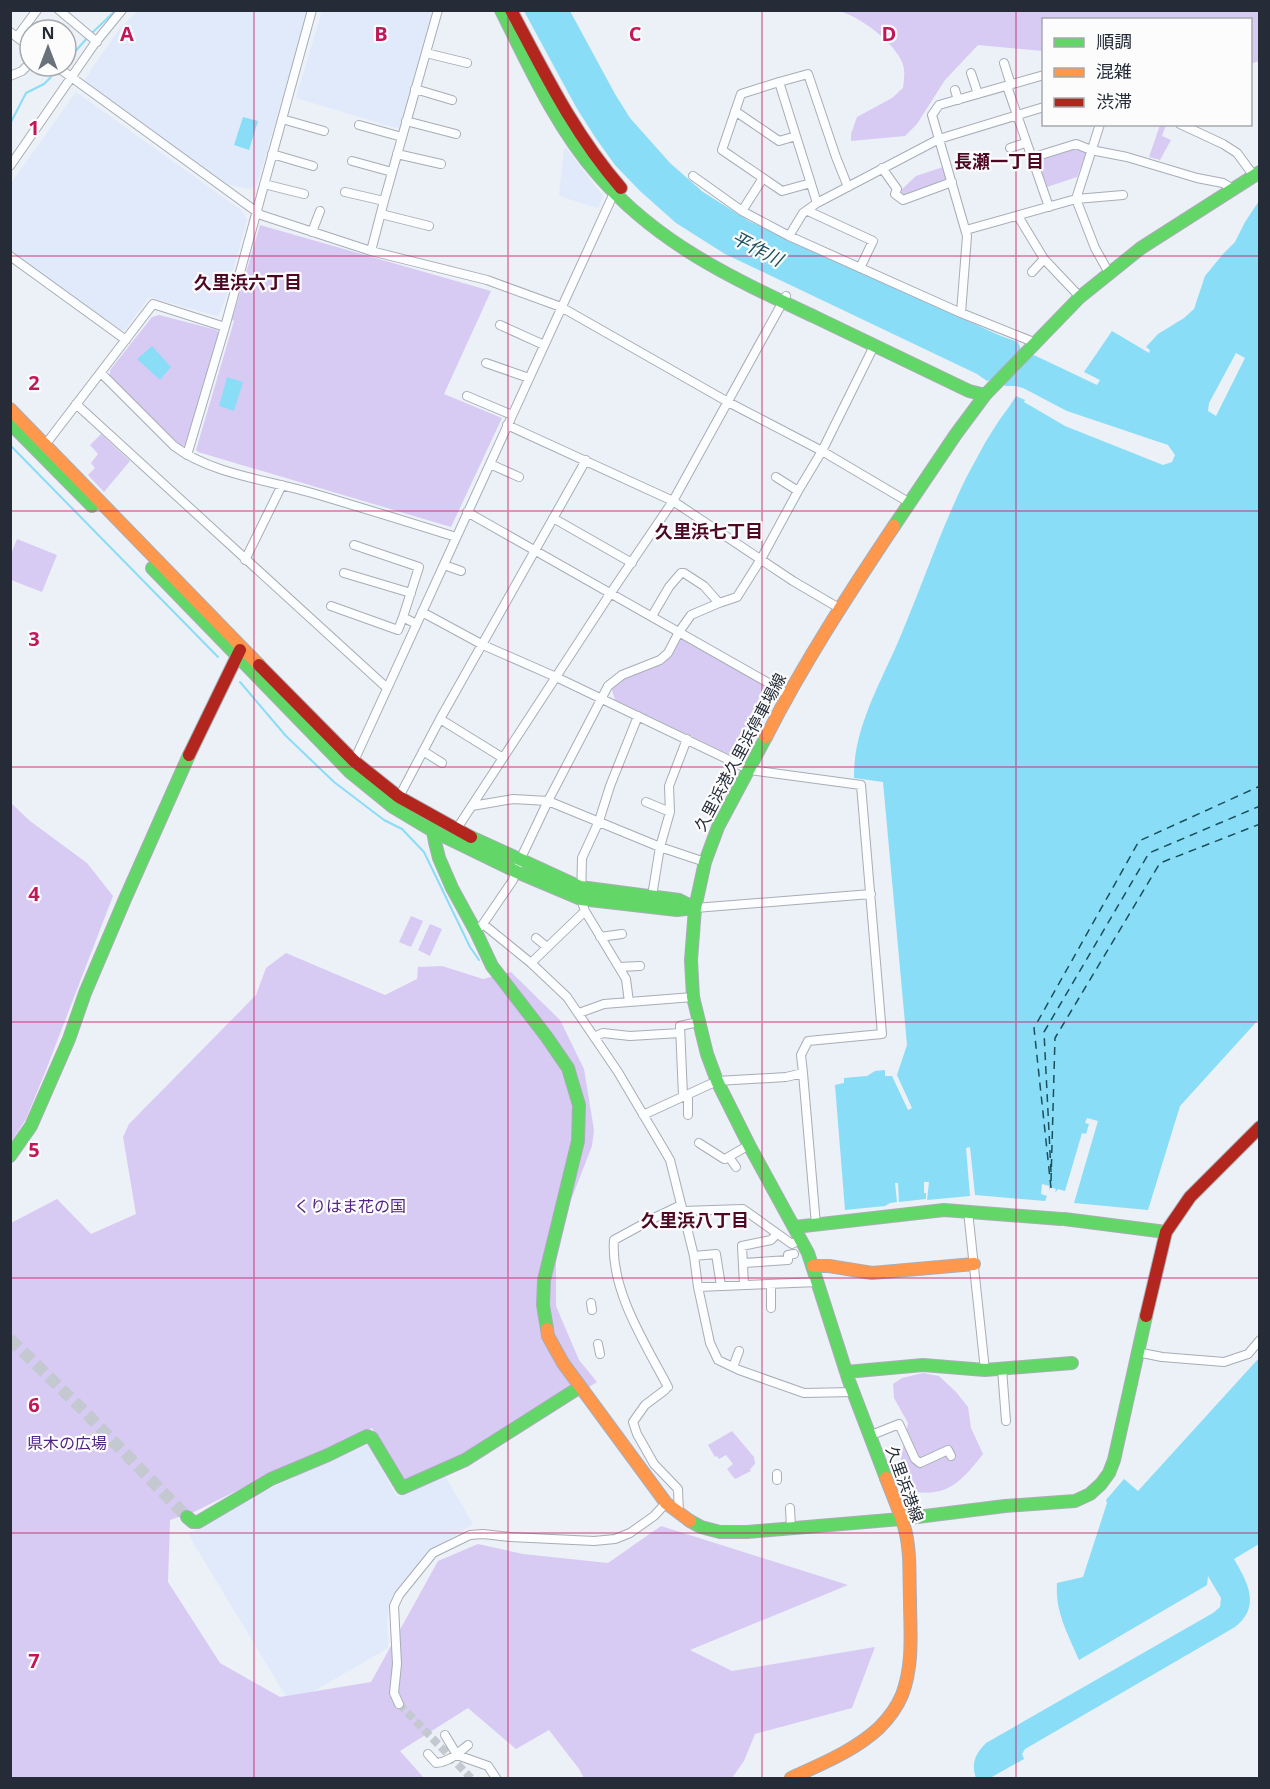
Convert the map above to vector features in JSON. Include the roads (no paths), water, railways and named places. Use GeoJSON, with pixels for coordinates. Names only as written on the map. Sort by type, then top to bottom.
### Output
{"type":"FeatureCollection","features":[{"type":"Feature","properties":{"kind":"street"},"geometry":{"type":"LineString","coordinates":[[13,35],[38,10]]}},
{"type":"Feature","properties":{"kind":"street"},"geometry":{"type":"LineString","coordinates":[[59,10],[97,42]]}},
{"type":"Feature","properties":{"kind":"street"},"geometry":{"type":"LineString","coordinates":[[78,69],[122,10]]}},
{"type":"Feature","properties":{"kind":"street"},"geometry":{"type":"LineString","coordinates":[[187,455],[225,327],[312,10]]}},
{"type":"Feature","properties":{"kind":"street"},"geometry":{"type":"LineString","coordinates":[[371,251],[438,10]]}},
{"type":"Feature","properties":{"kind":"street"},"geometry":{"type":"LineString","coordinates":[[501,10],[551,105],[585,157],[614,192],[651,226],[728,276],[973,386],[989,391]]}},
{"type":"Feature","properties":{"kind":"street"},"geometry":{"type":"LineString","coordinates":[[511,10],[577,132],[619,187],[660,223],[719,264],[874,346],[969,391],[989,391]]}},
{"type":"Feature","properties":{"kind":"street"},"geometry":{"type":"LineString","coordinates":[[426,53],[467,63]]}},
{"type":"Feature","properties":{"kind":"street"},"geometry":{"type":"LineString","coordinates":[[1004,63],[1016,115],[1049,207]]}},
{"type":"Feature","properties":{"kind":"street"},"geometry":{"type":"LineString","coordinates":[[971,73],[978,94]]}},
{"type":"Feature","properties":{"kind":"street"},"geometry":{"type":"LineString","coordinates":[[811,183],[782,191],[722,150],[741,94],[808,74],[848,187]]}},
{"type":"Feature","properties":{"kind":"street"},"geometry":{"type":"LineString","coordinates":[[961,313],[967,236],[932,116],[939,105],[1042,76]]}},
{"type":"Feature","properties":{"kind":"street"},"geometry":{"type":"LineString","coordinates":[[10,166],[72,78],[261,214],[371,251],[487,280],[561,308],[728,402],[822,451],[910,503]]}},
{"type":"Feature","properties":{"kind":"street"},"geometry":{"type":"LineString","coordinates":[[780,82],[817,203]]}},
{"type":"Feature","properties":{"kind":"street"},"geometry":{"type":"LineString","coordinates":[[415,89],[452,100]]}},
{"type":"Feature","properties":{"kind":"street"},"geometry":{"type":"LineString","coordinates":[[955,90],[958,100]]}},
{"type":"Feature","properties":{"kind":"street"},"geometry":{"type":"LineString","coordinates":[[789,236],[803,213],[817,203],[939,139],[1042,108]]}},
{"type":"Feature","properties":{"kind":"street"},"geometry":{"type":"LineString","coordinates":[[735,111],[779,141],[796,136]]}},
{"type":"Feature","properties":{"kind":"street"},"geometry":{"type":"LineString","coordinates":[[282,119],[324,131]]}},
{"type":"Feature","properties":{"kind":"street"},"geometry":{"type":"LineString","coordinates":[[406,121],[456,134]]}},
{"type":"Feature","properties":{"kind":"street"},"geometry":{"type":"LineString","coordinates":[[359,124],[402,137]]}},
{"type":"Feature","properties":{"kind":"street"},"geometry":{"type":"LineString","coordinates":[[1099,126],[1076,199],[1095,248],[1109,273]]}},
{"type":"Feature","properties":{"kind":"street"},"geometry":{"type":"LineString","coordinates":[[1184,126],[1237,153],[1257,174]]}},
{"type":"Feature","properties":{"kind":"street"},"geometry":{"type":"LineString","coordinates":[[1011,148],[1025,143]]}},
{"type":"Feature","properties":{"kind":"street"},"geometry":{"type":"LineString","coordinates":[[1030,158],[1076,144],[1091,150],[1127,157],[1197,178],[1223,183],[1233,189]]}},
{"type":"Feature","properties":{"kind":"street"},"geometry":{"type":"LineString","coordinates":[[272,154],[313,166]]}},
{"type":"Feature","properties":{"kind":"street"},"geometry":{"type":"LineString","coordinates":[[397,154],[441,164]]}},
{"type":"Feature","properties":{"kind":"street"},"geometry":{"type":"LineString","coordinates":[[352,161],[392,172]]}},
{"type":"Feature","properties":{"kind":"street"},"geometry":{"type":"LineString","coordinates":[[882,168],[897,189],[896,194],[903,200],[952,182]]}},
{"type":"Feature","properties":{"kind":"street","name":"久里浜港久里浜停車場線"},"geometry":{"type":"LineString","coordinates":[[798,1233],[749,1145],[717,1081],[707,1054],[693,997],[691,960],[696,908],[705,862],[718,827],[788,694],[839,608],[989,391],[1080,297],[1109,273],[1141,248],[1257,174]]}},
{"type":"Feature","properties":{"kind":"street"},"geometry":{"type":"LineString","coordinates":[[693,177],[742,211],[789,236],[1032,346]]}},
{"type":"Feature","properties":{"kind":"street"},"geometry":{"type":"LineString","coordinates":[[742,211],[763,178]]}},
{"type":"Feature","properties":{"kind":"street"},"geometry":{"type":"LineString","coordinates":[[264,184],[304,194]]}},
{"type":"Feature","properties":{"kind":"street"},"geometry":{"type":"LineString","coordinates":[[345,192],[384,201]]}},
{"type":"Feature","properties":{"kind":"street"},"geometry":{"type":"LineString","coordinates":[[354,761],[614,192]]}},
{"type":"Feature","properties":{"kind":"street"},"geometry":{"type":"LineString","coordinates":[[966,230],[1076,199],[1123,195]]}},
{"type":"Feature","properties":{"kind":"street"},"geometry":{"type":"LineString","coordinates":[[312,232],[320,211]]}},
{"type":"Feature","properties":{"kind":"street"},"geometry":{"type":"LineString","coordinates":[[808,211],[873,241],[860,268]]}},
{"type":"Feature","properties":{"kind":"street"},"geometry":{"type":"LineString","coordinates":[[381,214],[429,226]]}},
{"type":"Feature","properties":{"kind":"street"},"geometry":{"type":"LineString","coordinates":[[1018,216],[1044,259],[1080,297]]}},
{"type":"Feature","properties":{"kind":"street"},"geometry":{"type":"LineString","coordinates":[[10,256],[126,340]]}},
{"type":"Feature","properties":{"kind":"street"},"geometry":{"type":"LineString","coordinates":[[1032,272],[1044,259]]}},
{"type":"Feature","properties":{"kind":"street"},"geometry":{"type":"LineString","coordinates":[[456,830],[673,501],[785,300]]}},
{"type":"Feature","properties":{"kind":"street"},"geometry":{"type":"LineString","coordinates":[[42,449],[153,304],[225,327]]}},
{"type":"Feature","properties":{"kind":"street"},"geometry":{"type":"LineString","coordinates":[[500,325],[544,345]]}},
{"type":"Feature","properties":{"kind":"street"},"geometry":{"type":"LineString","coordinates":[[479,928],[500,901],[600,699],[612,682],[622,675],[660,660],[668,653],[678,632],[691,615],[737,597],[822,451],[874,346]]}},
{"type":"Feature","properties":{"kind":"street"},"geometry":{"type":"LineString","coordinates":[[486,363],[529,378]]}},
{"type":"Feature","properties":{"kind":"street"},"geometry":{"type":"LineString","coordinates":[[100,373],[174,446],[187,455],[218,468],[456,537]]}},
{"type":"Feature","properties":{"kind":"street"},"geometry":{"type":"LineString","coordinates":[[467,396],[512,415]]}},
{"type":"Feature","properties":{"kind":"street"},"geometry":{"type":"LineString","coordinates":[[76,404],[387,688]]}},
{"type":"Feature","properties":{"kind":"street"},"geometry":{"type":"LineString","coordinates":[[10,409],[42,449],[239,651],[350,772],[393,807],[582,899],[677,910],[871,894]]}},
{"type":"Feature","properties":{"kind":"street"},"geometry":{"type":"LineString","coordinates":[[10,423],[42,449]]}},
{"type":"Feature","properties":{"kind":"street"},"geometry":{"type":"LineString","coordinates":[[507,425],[673,501],[793,581],[839,608]]}},
{"type":"Feature","properties":{"kind":"street"},"geometry":{"type":"LineString","coordinates":[[399,797],[440,719],[586,460]]}},
{"type":"Feature","properties":{"kind":"street"},"geometry":{"type":"LineString","coordinates":[[490,464],[519,477]]}},
{"type":"Feature","properties":{"kind":"street"},"geometry":{"type":"LineString","coordinates":[[776,477],[798,491]]}},
{"type":"Feature","properties":{"kind":"street"},"geometry":{"type":"LineString","coordinates":[[245,560],[282,486]]}},
{"type":"Feature","properties":{"kind":"street"},"geometry":{"type":"LineString","coordinates":[[467,512],[788,694]]}},
{"type":"Feature","properties":{"kind":"street"},"geometry":{"type":"LineString","coordinates":[[553,518],[632,563]]}},
{"type":"Feature","properties":{"kind":"street"},"geometry":{"type":"LineString","coordinates":[[331,606],[398,630],[403,617],[419,567],[354,545]]}},
{"type":"Feature","properties":{"kind":"street"},"geometry":{"type":"LineString","coordinates":[[444,564],[461,571]]}},
{"type":"Feature","properties":{"kind":"street"},"geometry":{"type":"LineString","coordinates":[[344,573],[411,593]]}},
{"type":"Feature","properties":{"kind":"street"},"geometry":{"type":"LineString","coordinates":[[652,616],[669,587],[681,573],[704,586],[719,603]]}},
{"type":"Feature","properties":{"kind":"street"},"geometry":{"type":"LineString","coordinates":[[422,612],[483,645],[556,677],[750,770],[861,785],[882,1034],[808,1041],[801,1055],[816,1225]]}},
{"type":"Feature","properties":{"kind":"street"},"geometry":{"type":"LineString","coordinates":[[403,617],[416,624]]}},
{"type":"Feature","properties":{"kind":"street"},"geometry":{"type":"LineString","coordinates":[[239,651],[354,761],[434,825],[456,830],[518,866]]}},
{"type":"Feature","properties":{"kind":"street"},"geometry":{"type":"LineString","coordinates":[[10,1156],[31,1126],[69,1039],[85,993],[125,899],[191,750],[239,651]]}},
{"type":"Feature","properties":{"kind":"street"},"geometry":{"type":"LineString","coordinates":[[629,1002],[626,979],[600,937],[582,899],[582,858],[599,821],[610,786],[638,716]]}},
{"type":"Feature","properties":{"kind":"street"},"geometry":{"type":"LineString","coordinates":[[440,719],[503,758]]}},
{"type":"Feature","properties":{"kind":"street"},"geometry":{"type":"LineString","coordinates":[[652,896],[660,847],[670,812],[669,786],[687,739]]}},
{"type":"Feature","properties":{"kind":"street"},"geometry":{"type":"LineString","coordinates":[[423,751],[442,763]]}},
{"type":"Feature","properties":{"kind":"street"},"geometry":{"type":"LineString","coordinates":[[472,806],[513,799],[549,801],[660,847],[705,862]]}},
{"type":"Feature","properties":{"kind":"street"},"geometry":{"type":"LineString","coordinates":[[646,802],[670,812]]}},
{"type":"Feature","properties":{"kind":"street"},"geometry":{"type":"LineString","coordinates":[[434,825],[439,858],[452,888],[479,928],[492,966],[568,1068],[579,1105],[578,1141],[544,1280],[543,1305],[548,1336],[563,1364],[666,1503],[701,1527],[720,1532],[901,1519],[1005,1506],[1076,1501],[1090,1494],[1109,1473],[1114,1460],[1166,1232],[1190,1197],[1260,1127]]}},
{"type":"Feature","properties":{"kind":"street"},"geometry":{"type":"LineString","coordinates":[[582,899],[652,896],[680,900],[696,908]]}},
{"type":"Feature","properties":{"kind":"street"},"geometry":{"type":"LineString","coordinates":[[531,963],[547,947],[582,899]]}},
{"type":"Feature","properties":{"kind":"street"},"geometry":{"type":"LineString","coordinates":[[479,928],[531,963],[567,997],[618,1072],[670,1160],[694,1256],[710,1343],[718,1360],[804,1393],[853,1392]]}},
{"type":"Feature","properties":{"kind":"street"},"geometry":{"type":"LineString","coordinates":[[600,937],[622,934]]}},
{"type":"Feature","properties":{"kind":"street"},"geometry":{"type":"LineString","coordinates":[[536,938],[547,947]]}},
{"type":"Feature","properties":{"kind":"street"},"geometry":{"type":"LineString","coordinates":[[619,967],[640,966]]}},
{"type":"Feature","properties":{"kind":"street"},"geometry":{"type":"LineString","coordinates":[[579,1013],[604,1004],[693,997]]}},
{"type":"Feature","properties":{"kind":"street"},"geometry":{"type":"LineString","coordinates":[[688,1115],[680,1026],[698,1022]]}},
{"type":"Feature","properties":{"kind":"street"},"geometry":{"type":"LineString","coordinates":[[594,1037],[603,1033],[630,1036],[680,1033]]}},
{"type":"Feature","properties":{"kind":"street"},"geometry":{"type":"LineString","coordinates":[[643,1116],[717,1081],[786,1077],[803,1073]]}},
{"type":"Feature","properties":{"kind":"street"},"geometry":{"type":"LineString","coordinates":[[699,1143],[724,1159],[729,1157],[736,1167]]}},
{"type":"Feature","properties":{"kind":"street"},"geometry":{"type":"LineString","coordinates":[[724,1159],[749,1145]]}},
{"type":"Feature","properties":{"kind":"street"},"geometry":{"type":"LineString","coordinates":[[679,1514],[678,1490],[654,1464],[633,1422],[645,1405],[667,1388],[631,1317],[616,1271],[614,1240],[658,1216],[682,1208],[743,1209],[792,1244],[798,1233],[816,1225],[944,1210],[1063,1219],[1166,1232]]}},
{"type":"Feature","properties":{"kind":"street"},"geometry":{"type":"LineString","coordinates":[[968,1211],[985,1370]]}},
{"type":"Feature","properties":{"kind":"street","name":"久里浜港線"},"geometry":{"type":"LineString","coordinates":[[791,1779],[853,1749],[870,1738],[890,1716],[904,1688],[908,1672],[910,1638],[906,1536],[846,1372],[813,1266],[798,1233]]}},
{"type":"Feature","properties":{"kind":"street"},"geometry":{"type":"LineString","coordinates":[[744,1285],[742,1246],[771,1240],[777,1234]]}},
{"type":"Feature","properties":{"kind":"street"},"geometry":{"type":"LineString","coordinates":[[694,1256],[716,1254],[721,1286]]}},
{"type":"Feature","properties":{"kind":"street"},"geometry":{"type":"LineString","coordinates":[[744,1263],[788,1260],[788,1255],[794,1254]]}},
{"type":"Feature","properties":{"kind":"street"},"geometry":{"type":"LineString","coordinates":[[813,1266],[839,1266],[872,1273],[974,1264]]}},
{"type":"Feature","properties":{"kind":"street"},"geometry":{"type":"LineString","coordinates":[[698,1287],[818,1282]]}},
{"type":"Feature","properties":{"kind":"street"},"geometry":{"type":"LineString","coordinates":[[771,1284],[771,1308]]}},
{"type":"Feature","properties":{"kind":"street"},"geometry":{"type":"LineString","coordinates":[[1137,1352],[1162,1357],[1224,1362],[1248,1354],[1260,1340]]}},
{"type":"Feature","properties":{"kind":"street"},"geometry":{"type":"LineString","coordinates":[[598,1344],[600,1354]]}},
{"type":"Feature","properties":{"kind":"street"},"geometry":{"type":"LineString","coordinates":[[734,1367],[739,1351]]}},
{"type":"Feature","properties":{"kind":"street"},"geometry":{"type":"LineString","coordinates":[[846,1372],[923,1365],[985,1370],[1072,1364]]}},
{"type":"Feature","properties":{"kind":"street"},"geometry":{"type":"LineString","coordinates":[[1002,1369],[1006,1421]]}},
{"type":"Feature","properties":{"kind":"street"},"geometry":{"type":"LineString","coordinates":[[186,1517],[193,1522],[203,1520],[271,1479],[367,1437],[372,1438],[402,1488],[465,1460],[580,1387]]}},
{"type":"Feature","properties":{"kind":"street"},"geometry":{"type":"LineString","coordinates":[[869,1437],[899,1424],[915,1459],[920,1462],[948,1450],[951,1456]]}},
{"type":"Feature","properties":{"kind":"street"},"geometry":{"type":"LineString","coordinates":[[399,1704],[394,1693],[397,1664],[394,1606],[399,1595],[433,1553],[470,1535],[483,1534],[594,1541],[615,1539],[630,1533],[654,1516],[666,1503]]}},
{"type":"Feature","properties":{"kind":"street"},"geometry":{"type":"LineString","coordinates":[[790,1508],[791,1528]]}},
{"type":"Feature","properties":{"kind":"street"},"geometry":{"type":"LineString","coordinates":[[445,1736],[457,1755],[488,1766],[496,1779]]}},
{"type":"Feature","properties":{"kind":"street"},"geometry":{"type":"LineString","coordinates":[[428,1754],[436,1763],[443,1762],[468,1746]]}},
{"type":"Feature","properties":{"kind":"water","name":"平作川"},"geometry":{"type":"Polygon","coordinates":[[[524,11],[570,11],[630,118],[670,163],[703,192],[749,221],[1018,342],[1022,352],[1036,356],[1097,385],[1100,380],[1084,372],[1112,331],[1149,353],[1150,350],[1146,347],[1158,334],[1194,309],[1205,276],[1235,242],[1259,201],[1259,1019],[1180,1106],[1148,1210],[1074,1203],[1098,1121],[1087,1118],[1085,1123],[1089,1124],[1086,1134],[1082,1133],[1065,1191],[1058,1189],[1055,1193],[1056,1189],[1050,1187],[1049,1191],[1049,1186],[1042,1184],[1041,1194],[1047,1196],[1045,1201],[975,1195],[970,1147],[966,1148],[970,1196],[927,1200],[929,1182],[924,1182],[926,1199],[899,1202],[898,1183],[895,1183],[897,1202],[885,1206],[845,1210],[835,1085],[844,1083],[844,1078],[867,1076],[875,1071],[885,1070],[885,1076],[892,1076],[908,1110],[912,1108],[897,1075],[907,1045],[883,782],[854,778],[855,759],[863,722],[966,478],[1016,396],[1065,426],[1163,465],[1172,462],[1175,455],[1168,445],[1067,411],[1023,388],[1006,386],[994,379],[987,381],[977,374],[725,254],[676,223],[615,165],[576,107],[524,11]]]}},
{"type":"Feature","properties":{"kind":"water"},"geometry":{"type":"Polygon","coordinates":[[[243,117],[258,121],[249,150],[234,145],[243,117]]]}},
{"type":"Feature","properties":{"kind":"water"},"geometry":{"type":"Polygon","coordinates":[[[152,346],[171,367],[160,380],[137,359],[152,346]]]}},
{"type":"Feature","properties":{"kind":"water"},"geometry":{"type":"Polygon","coordinates":[[[227,377],[243,382],[234,411],[219,406],[227,377]]]}},
{"type":"Feature","properties":{"kind":"water"},"geometry":{"type":"Polygon","coordinates":[[[1259,1358],[1259,1544],[1234,1559],[1244,1577],[1249,1594],[1250,1603],[1243,1619],[1235,1627],[1025,1749],[1022,1754],[1024,1759],[990,1778],[976,1778],[975,1759],[986,1743],[1220,1607],[1221,1598],[1208,1576],[1207,1585],[1079,1660],[1060,1613],[1057,1583],[1083,1577],[1107,1503],[1106,1500],[1124,1479],[1138,1491],[1259,1358]]]}},
{"type":"Feature","properties":{"kind":"waterway"},"geometry":{"type":"LineString","coordinates":[[92,33],[116,10]]}},
{"type":"Feature","properties":{"kind":"waterway"},"geometry":{"type":"LineString","coordinates":[[78,48],[88,37]]}},
{"type":"Feature","properties":{"kind":"waterway"},"geometry":{"type":"LineString","coordinates":[[10,124],[26,93],[44,84],[50,78]]}},
{"type":"Feature","properties":{"kind":"waterway"},"geometry":{"type":"LineString","coordinates":[[10,445],[218,657]]}},
{"type":"Feature","properties":{"kind":"waterway"},"geometry":{"type":"LineString","coordinates":[[240,682],[286,736],[334,782],[384,820],[402,829],[424,852],[470,947],[479,960]]}},
{"type":"Feature","properties":{"kind":"tunnel"},"geometry":{"type":"LineString","coordinates":[[10,1339],[187,1517]]}},
{"type":"Feature","properties":{"kind":"tunnel"},"geometry":{"type":"LineString","coordinates":[[399,1704],[471,1778]]}},
{"type":"Feature","properties":{"kind":"district","name":"長瀬一丁目"},"geometry":{"type":"Point","coordinates":[999,162]}},
{"type":"Feature","properties":{"kind":"district","name":"久里浜六丁目"},"geometry":{"type":"Point","coordinates":[248,283]}},
{"type":"Feature","properties":{"kind":"district","name":"久里浜七丁目"},"geometry":{"type":"Point","coordinates":[709,532]}},
{"type":"Feature","properties":{"kind":"district","name":"久里浜八丁目"},"geometry":{"type":"Point","coordinates":[695,1221]}},
{"type":"Feature","properties":{"kind":"park label","name":"くりはま花の国"},"geometry":{"type":"Point","coordinates":[350,1206]}},
{"type":"Feature","properties":{"kind":"park label","name":"県木の広場"},"geometry":{"type":"Point","coordinates":[67,1443]}}]}
